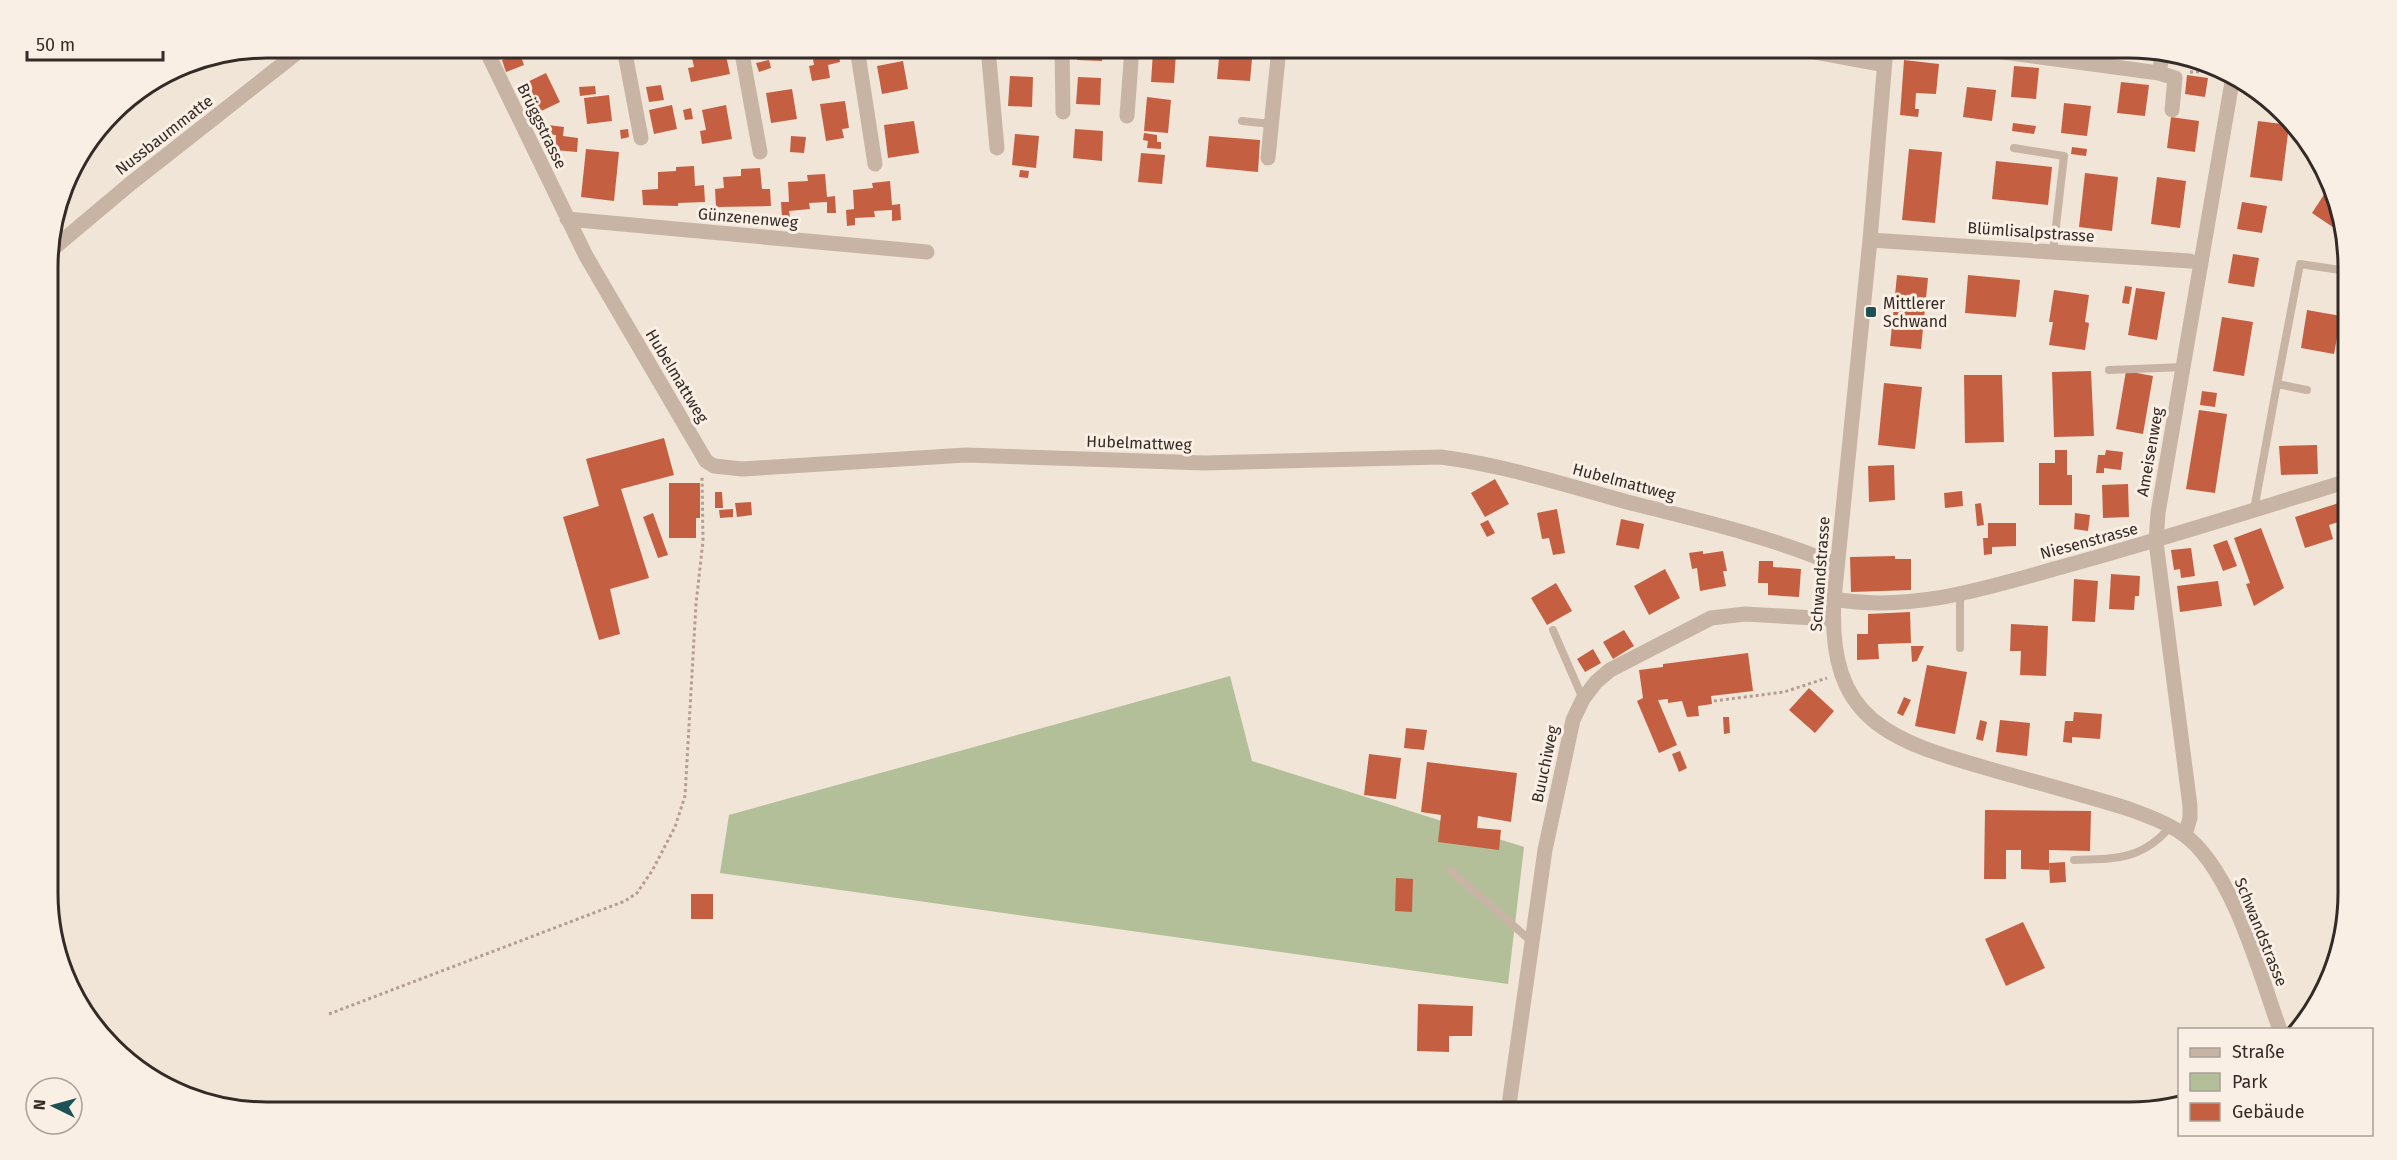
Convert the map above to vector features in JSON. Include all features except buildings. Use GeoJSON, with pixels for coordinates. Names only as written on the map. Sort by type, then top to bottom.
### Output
{"type":"FeatureCollection","features":[{"type":"Feature","properties":{"kind":"street"},"geometry":{"type":"LineString","coordinates":[[1268,158],[1278,58]]}},
{"type":"Feature","properties":{"kind":"street"},"geometry":{"type":"LineString","coordinates":[[1847,58],[1884,65]]}},
{"type":"Feature","properties":{"kind":"street","name":"Schwandstrasse"},"geometry":{"type":"LineString","coordinates":[[1885,58],[1870,240],[1834,599],[1833,639],[1840,673],[1861,708],[1895,737],[1957,760],[2130,808],[2185,835],[2206,856],[2231,898],[2280,1028]]}},
{"type":"Feature","properties":{"kind":"street"},"geometry":{"type":"LineString","coordinates":[[2048,58],[2159,73],[2175,78],[2172,110]]}},
{"type":"Feature","properties":{"kind":"street","name":"Nussbaummatte"},"geometry":{"type":"LineString","coordinates":[[61,242],[130,184],[289,59]]}},
{"type":"Feature","properties":{"kind":"street","name":"Brüggstrasse"},"geometry":{"type":"LineString","coordinates":[[489,59],[567,219]]}},
{"type":"Feature","properties":{"kind":"street"},"geometry":{"type":"LineString","coordinates":[[626,59],[641,138]]}},
{"type":"Feature","properties":{"kind":"street"},"geometry":{"type":"LineString","coordinates":[[743,59],[760,152]]}},
{"type":"Feature","properties":{"kind":"street"},"geometry":{"type":"LineString","coordinates":[[859,59],[875,164]]}},
{"type":"Feature","properties":{"kind":"street"},"geometry":{"type":"LineString","coordinates":[[989,59],[997,148]]}},
{"type":"Feature","properties":{"kind":"street"},"geometry":{"type":"LineString","coordinates":[[1062,59],[1063,112]]}},
{"type":"Feature","properties":{"kind":"street"},"geometry":{"type":"LineString","coordinates":[[1127,116],[1131,59]]}},
{"type":"Feature","properties":{"kind":"street"},"geometry":{"type":"LineString","coordinates":[[2159,73],[2161,62]]}},
{"type":"Feature","properties":{"kind":"street","name":"Ameisenweg"},"geometry":{"type":"LineString","coordinates":[[2185,835],[2190,818],[2190,806],[2156,542],[2158,513],[2232,85]]}},
{"type":"Feature","properties":{"kind":"street","name":"Günzenenweg"},"geometry":{"type":"LineString","coordinates":[[567,219],[927,252]]}},
{"type":"Feature","properties":{"kind":"street","name":"Hubelmattweg"},"geometry":{"type":"LineString","coordinates":[[567,219],[606,291],[706,461],[714,466],[742,469],[966,455],[1205,464],[1441,457],[1463,460],[1574,487],[1782,543],[1837,565]]}},
{"type":"Feature","properties":{"kind":"street","name":"Blümlisalpstrasse"},"geometry":{"type":"LineString","coordinates":[[1870,240],[2190,261]]}},
{"type":"Feature","properties":{"kind":"street","name":"Niesenstrasse"},"geometry":{"type":"LineString","coordinates":[[1834,599],[1877,604],[1960,595],[2156,542],[2338,484]]}},
{"type":"Feature","properties":{"kind":"street","name":"Buuchiweg"},"geometry":{"type":"LineString","coordinates":[[1509,1101],[1545,850],[1573,720],[1583,699],[1596,682],[1610,670],[1711,618],[1745,614],[1833,619]]}},
{"type":"Feature","properties":{"kind":"lane"},"geometry":{"type":"LineString","coordinates":[[1242,121],[1272,124]]}},
{"type":"Feature","properties":{"kind":"lane"},"geometry":{"type":"LineString","coordinates":[[2014,148],[2064,156],[2053,252]]}},
{"type":"Feature","properties":{"kind":"lane"},"geometry":{"type":"LineString","coordinates":[[2254,510],[2300,264],[2338,270]]}},
{"type":"Feature","properties":{"kind":"lane"},"geometry":{"type":"LineString","coordinates":[[2109,370],[2184,367]]}},
{"type":"Feature","properties":{"kind":"lane"},"geometry":{"type":"LineString","coordinates":[[2277,384],[2307,390]]}},
{"type":"Feature","properties":{"kind":"lane"},"geometry":{"type":"LineString","coordinates":[[1960,595],[1960,648]]}},
{"type":"Feature","properties":{"kind":"lane"},"geometry":{"type":"LineString","coordinates":[[1553,630],[1583,699]]}},
{"type":"Feature","properties":{"kind":"lane"},"geometry":{"type":"LineString","coordinates":[[2074,860],[2117,858],[2134,854],[2158,841],[2170,827]]}},
{"type":"Feature","properties":{"kind":"lane"},"geometry":{"type":"LineString","coordinates":[[1450,870],[1531,941]]}},
{"type":"Feature","properties":{"kind":"path"},"geometry":{"type":"LineString","coordinates":[[2175,78],[2181,72],[2202,72]]}},
{"type":"Feature","properties":{"kind":"path"},"geometry":{"type":"LineString","coordinates":[[329,1014],[625,901],[638,893],[675,827],[685,796],[696,604],[703,541],[702,470],[706,461]]}},
{"type":"Feature","properties":{"kind":"path"},"geometry":{"type":"LineString","coordinates":[[1714,700],[1784,692],[1840,673]]}},
{"type":"Feature","properties":{"kind":"green space"},"geometry":{"type":"Polygon","coordinates":[[[1230,676],[1252,761],[1524,847],[1508,984],[720,873],[729,815],[1230,676]]]}},
{"type":"Feature","properties":{"kind":"place","name":"Mittlerer Schwand"},"geometry":{"type":"Point","coordinates":[1871,312]}}]}
